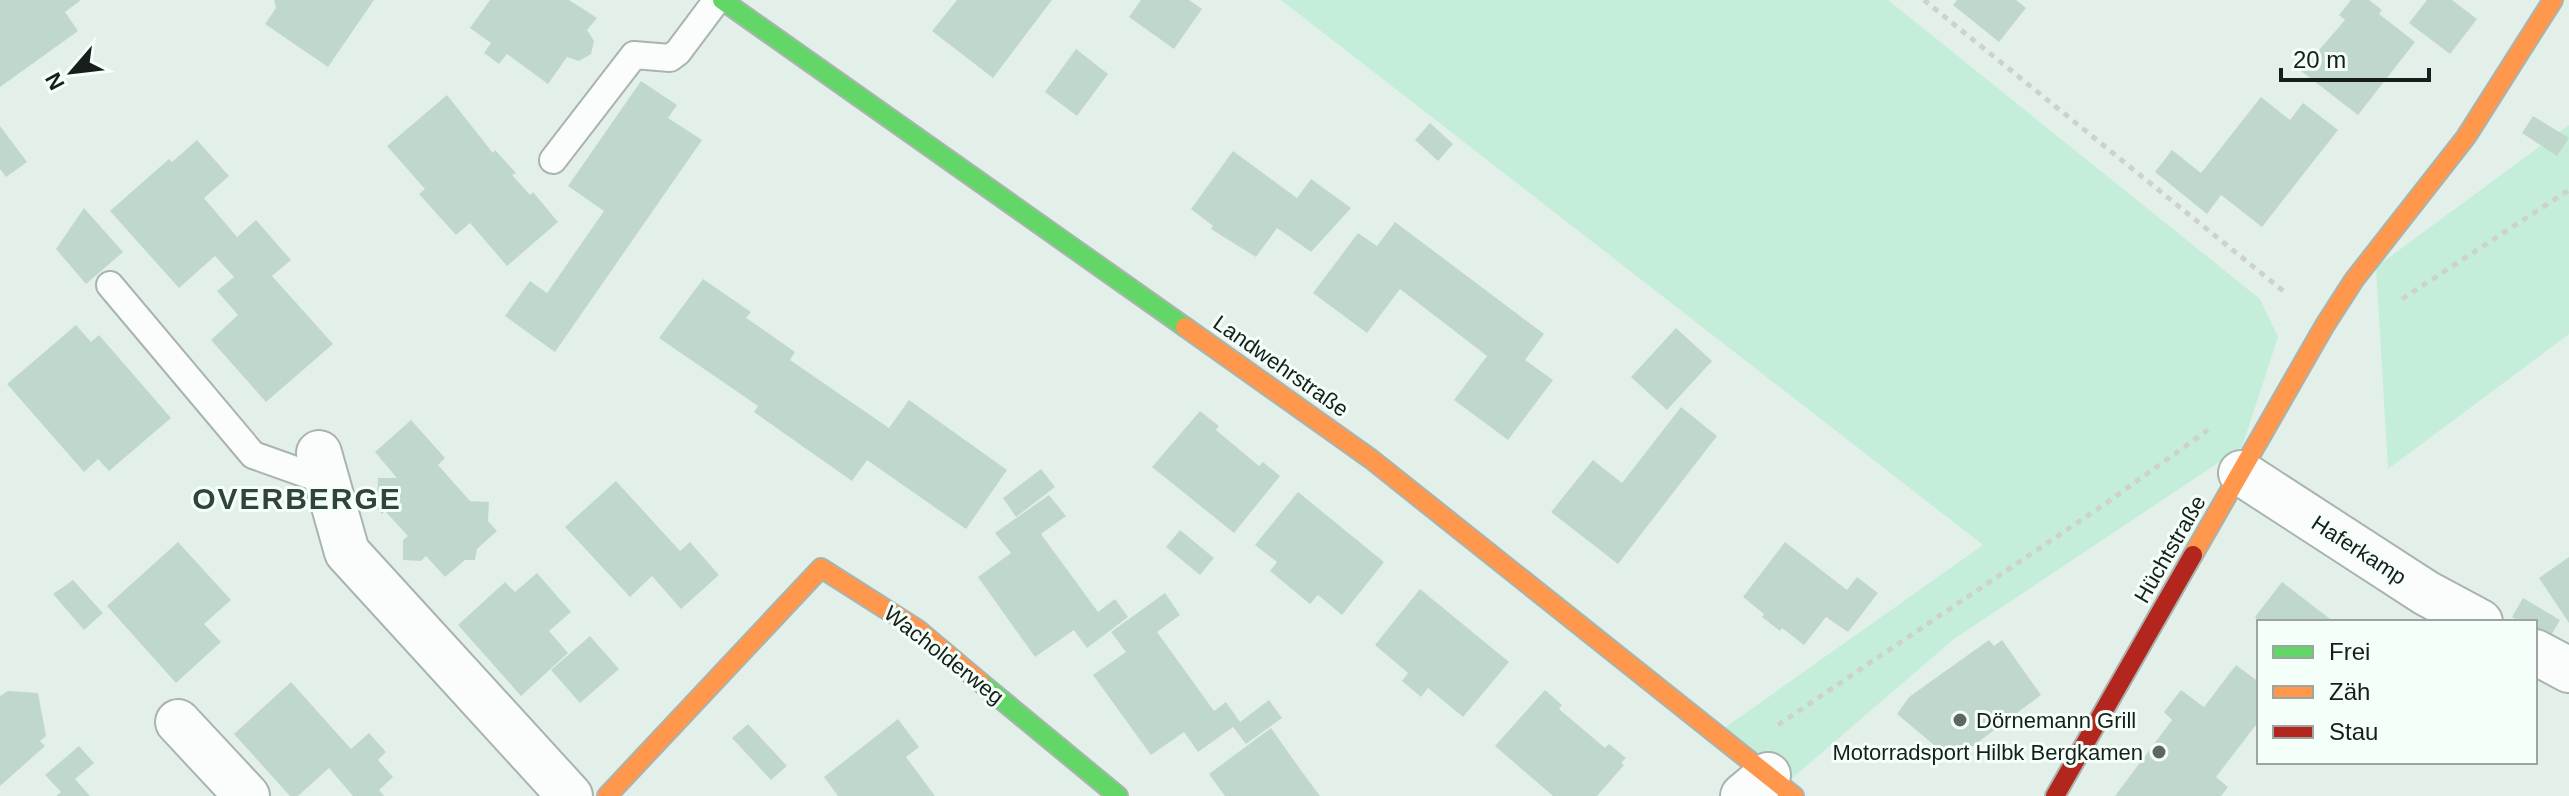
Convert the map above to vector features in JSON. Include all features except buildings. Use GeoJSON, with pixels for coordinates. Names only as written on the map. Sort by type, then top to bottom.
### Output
{"type":"FeatureCollection","features":[{"type":"Feature","properties":{"kind":"street","name":"Landwehrstraße"},"geometry":{"type":"LineString","coordinates":[[720,0],[1371,459],[1761,780]]}},
{"type":"Feature","properties":{"kind":"street","name":"Hüchtstraße"},"geometry":{"type":"LineString","coordinates":[[2055,796],[2325,325],[2354,280],[2466,137],[2553,0]]}},
{"type":"Feature","properties":{"kind":"street"},"geometry":{"type":"LineString","coordinates":[[322,467],[347,552],[570,796]]}},
{"type":"Feature","properties":{"kind":"street","name":"Haferkamp"},"geometry":{"type":"LineString","coordinates":[[2241,473],[2426,593],[2476,620]]}},
{"type":"Feature","properties":{"kind":"street","name":"Wacholderweg"},"geometry":{"type":"LineString","coordinates":[[607,796],[821,568],[917,629],[1118,796]]}},
{"type":"Feature","properties":{"kind":"street"},"geometry":{"type":"LineString","coordinates":[[2537,653],[2569,670]]}},
{"type":"Feature","properties":{"kind":"street"},"geometry":{"type":"LineString","coordinates":[[178,722],[247,796]]}},
{"type":"Feature","properties":{"kind":"lane"},"geometry":{"type":"LineString","coordinates":[[553,160],[634,55],[670,58],[720,0]]}},
{"type":"Feature","properties":{"kind":"lane"},"geometry":{"type":"LineString","coordinates":[[110,285],[253,455],[322,467]]}},
{"type":"Feature","properties":{"kind":"path"},"geometry":{"type":"LineString","coordinates":[[1924,0],[2325,325]]}},
{"type":"Feature","properties":{"kind":"path"},"geometry":{"type":"LineString","coordinates":[[2392,305],[2569,190]]}},
{"type":"Feature","properties":{"kind":"path"},"geometry":{"type":"LineString","coordinates":[[1761,780],[1786,719],[2102,506],[2194,439]]}},
{"type":"Feature","properties":{"kind":"green space"},"geometry":{"type":"Polygon","coordinates":[[[1281,0],[1888,0],[2260,299],[2278,337],[2242,447],[1954,639],[1782,787],[1716,734],[1983,545],[1281,0]]]}},
{"type":"Feature","properties":{"kind":"green space"},"geometry":{"type":"Polygon","coordinates":[[[2569,125],[2569,334],[2388,469],[2376,267],[2569,125]]]}},
{"type":"Feature","properties":{"kind":"traffic: fast"},"geometry":{"type":"LineString","coordinates":[[722,0],[1185,327]]}},
{"type":"Feature","properties":{"kind":"traffic: fast"},"geometry":{"type":"LineString","coordinates":[[980,682],[1118,796]]}},
{"type":"Feature","properties":{"kind":"traffic: slow"},"geometry":{"type":"LineString","coordinates":[[2193,555],[2354,280],[2466,137],[2553,0]]}},
{"type":"Feature","properties":{"kind":"traffic: slow"},"geometry":{"type":"LineString","coordinates":[[1185,327],[1371,459],[1794,796]]}},
{"type":"Feature","properties":{"kind":"traffic: slow"},"geometry":{"type":"LineString","coordinates":[[607,796],[821,568],[917,629],[980,682]]}},
{"type":"Feature","properties":{"kind":"traffic: jam"},"geometry":{"type":"LineString","coordinates":[[2055,796],[2193,555]]}},
{"type":"Feature","properties":{"kind":"place","name":"Dörnemann Grill"},"geometry":{"type":"Point","coordinates":[1960,720]}},
{"type":"Feature","properties":{"kind":"place","name":"Motorradsport Hilbk Bergkamen"},"geometry":{"type":"Point","coordinates":[2159,752]}},
{"type":"Feature","properties":{"kind":"district","name":"OVERBERGE"},"geometry":{"type":"Point","coordinates":[297,498]}}]}
